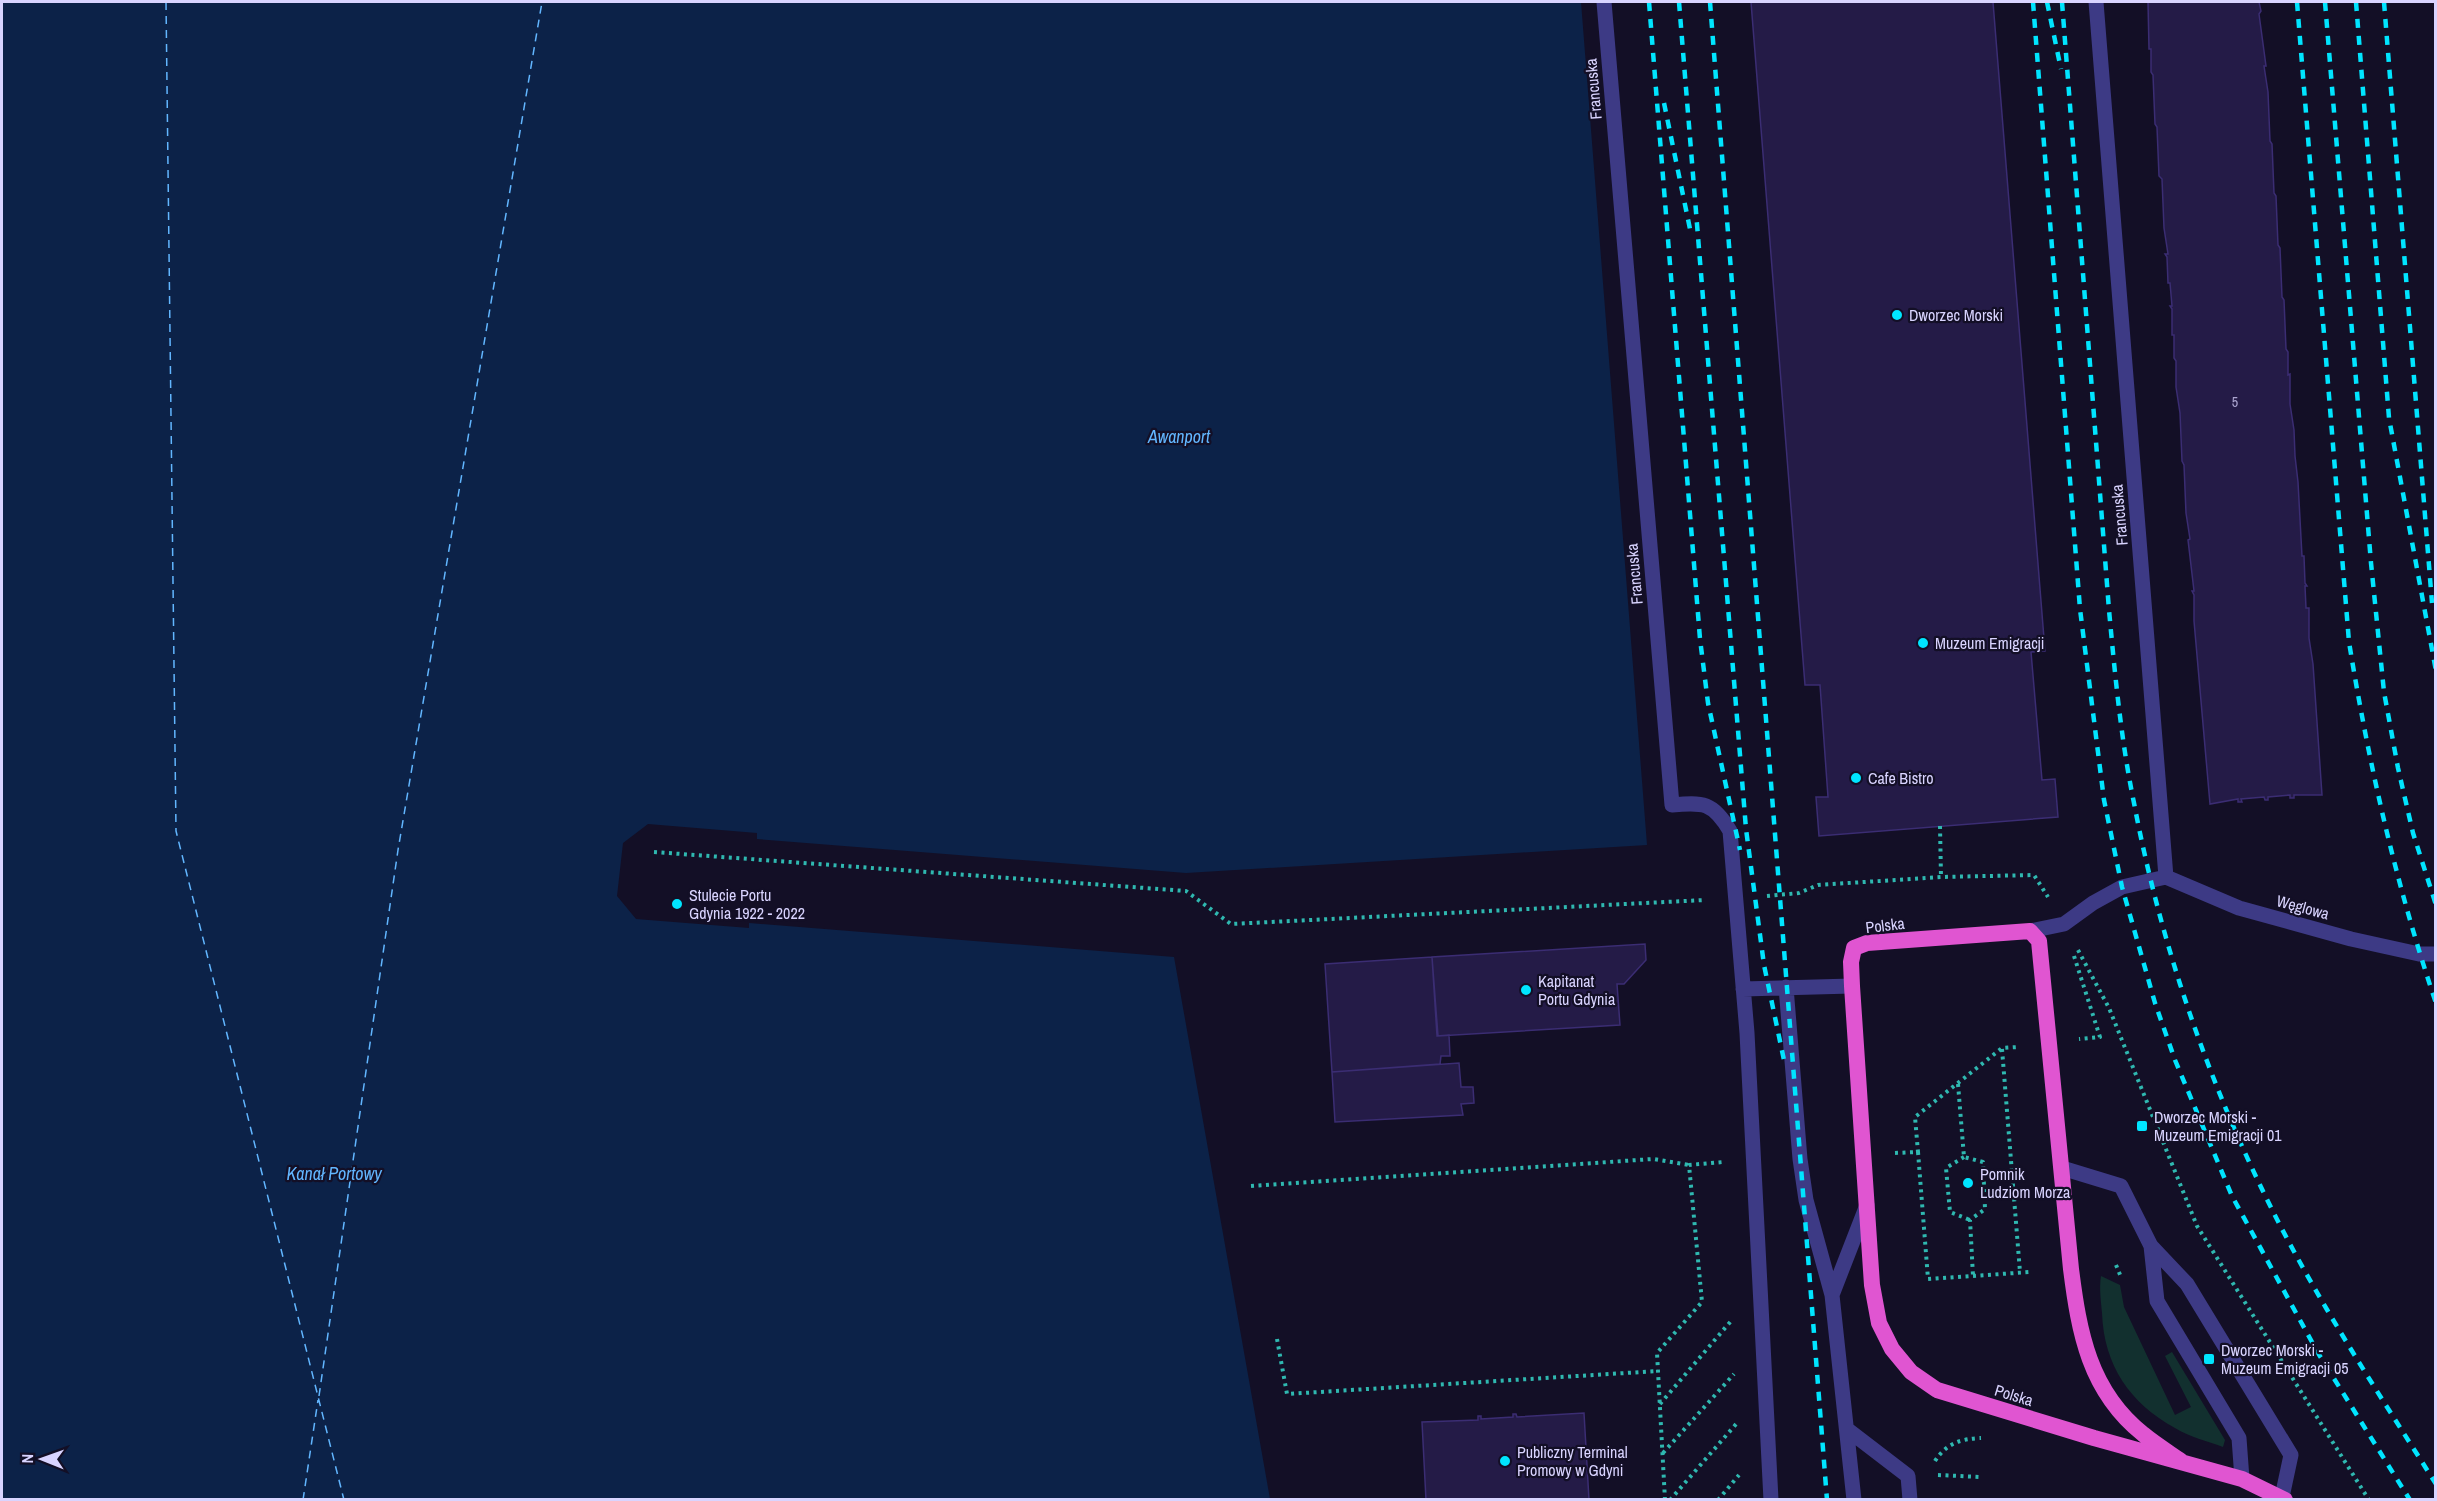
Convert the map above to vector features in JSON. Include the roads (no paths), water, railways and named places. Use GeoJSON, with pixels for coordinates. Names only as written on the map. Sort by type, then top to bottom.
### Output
{"type":"FeatureCollection","features":[{"type":"Feature","properties":{"kind":"highway","name":"Polska"},"geometry":{"type":"LineString","coordinates":[[2181,1461],[2141,1432],[2110,1400],[2089,1362],[2078,1320],[2043,960],[2039,941],[2030,931],[1867,943],[1854,948],[1851,962],[1852,986],[1872,1285],[1879,1323],[1892,1349],[1911,1372],[1937,1390],[2094,1438],[2242,1479],[2283,1498]]}},
{"type":"Feature","properties":{"kind":"lane","name":"Francuska"},"geometry":{"type":"LineString","coordinates":[[1604,2],[1672,805],[1698,802],[1712,807],[1722,816],[1730,831],[1743,990]]}},
{"type":"Feature","properties":{"kind":"lane","name":"Francuska"},"geometry":{"type":"LineString","coordinates":[[2096,2],[2166,878]]}},
{"type":"Feature","properties":{"kind":"lane"},"geometry":{"type":"LineString","coordinates":[[2030,931],[2064,924],[2093,903],[2122,887],[2166,878]]}},
{"type":"Feature","properties":{"kind":"lane","name":"Węglowa"},"geometry":{"type":"LineString","coordinates":[[2166,878],[2239,908],[2362,942],[2419,954],[2436,954]]}},
{"type":"Feature","properties":{"kind":"lane"},"geometry":{"type":"LineString","coordinates":[[1771,1500],[1743,990],[1852,986]]}},
{"type":"Feature","properties":{"kind":"lane"},"geometry":{"type":"LineString","coordinates":[[1786,987],[1800,1159],[1806,1200],[1832,1295],[1854,1500]]}},
{"type":"Feature","properties":{"kind":"lane"},"geometry":{"type":"LineString","coordinates":[[2062,1168],[2121,1186],[2151,1246],[2187,1284],[2291,1455],[2283,1498]]}},
{"type":"Feature","properties":{"kind":"lane"},"geometry":{"type":"LineString","coordinates":[[1832,1295],[1867,1204]]}},
{"type":"Feature","properties":{"kind":"lane"},"geometry":{"type":"LineString","coordinates":[[2151,1246],[2157,1301],[2239,1438],[2242,1479]]}},
{"type":"Feature","properties":{"kind":"lane"},"geometry":{"type":"LineString","coordinates":[[1848,1430],[1908,1476],[1910,1500]]}},
{"type":"Feature","properties":{"kind":"water","name":"Awanport"},"geometry":{"type":"Polygon","coordinates":[[[2,2],[1581,2],[1647,845],[1186,873],[757,839],[757,833],[648,824],[623,843],[617,896],[636,919],[749,928],[749,923],[1174,957],[1270,1499],[2,1499],[2,2]]]}},
{"type":"Feature","properties":{"kind":"railway"},"geometry":{"type":"LineString","coordinates":[[1649,2],[1700,639],[1708,703],[1740,850]]}},
{"type":"Feature","properties":{"kind":"railway"},"geometry":{"type":"LineString","coordinates":[[1679,2],[1746,829],[1764,965],[1785,1065]]}},
{"type":"Feature","properties":{"kind":"railway"},"geometry":{"type":"LineString","coordinates":[[1710,2],[1827,1500]]}},
{"type":"Feature","properties":{"kind":"railway"},"geometry":{"type":"LineString","coordinates":[[2033,2],[2080,609],[2104,800],[2122,887],[2155,1003],[2175,1060],[2232,1196],[2318,1353],[2410,1500]]}},
{"type":"Feature","properties":{"kind":"railway"},"geometry":{"type":"LineString","coordinates":[[2047,2],[2061,69]]}},
{"type":"Feature","properties":{"kind":"railway"},"geometry":{"type":"LineString","coordinates":[[2062,2],[2116,683],[2129,779],[2156,901],[2201,1046],[2260,1185],[2321,1300],[2436,1484]]}},
{"type":"Feature","properties":{"kind":"railway"},"geometry":{"type":"LineString","coordinates":[[2297,2],[2349,642],[2365,734],[2385,824],[2408,914],[2436,1003]]}},
{"type":"Feature","properties":{"kind":"railway"},"geometry":{"type":"LineString","coordinates":[[2325,2],[2371,563],[2384,692],[2413,833],[2436,905]]}},
{"type":"Feature","properties":{"kind":"railway"},"geometry":{"type":"LineString","coordinates":[[2356,2],[2389,418],[2436,671]]}},
{"type":"Feature","properties":{"kind":"railway"},"geometry":{"type":"LineString","coordinates":[[2384,2],[2432,603]]}},
{"type":"Feature","properties":{"kind":"railway"},"geometry":{"type":"LineString","coordinates":[[1664,103],[1690,229]]}},
{"type":"Feature","properties":{"kind":"place","name":"Dworzec Morski"},"geometry":{"type":"Point","coordinates":[1897,315]}},
{"type":"Feature","properties":{"kind":"place","name":"Muzeum Emigracji"},"geometry":{"type":"Point","coordinates":[1923,643]}},
{"type":"Feature","properties":{"kind":"place","name":"Cafe Bistro"},"geometry":{"type":"Point","coordinates":[1856,778]}},
{"type":"Feature","properties":{"kind":"place","name":"Stulecie Portu Gdynia 1922 - 2022"},"geometry":{"type":"Point","coordinates":[677,904]}},
{"type":"Feature","properties":{"kind":"place","name":"Kapitanat Portu Gdynia"},"geometry":{"type":"Point","coordinates":[1526,990]}},
{"type":"Feature","properties":{"kind":"place","name":"Dworzec Morski - Muzeum Emigracji 01"},"geometry":{"type":"Point","coordinates":[2142,1126]}},
{"type":"Feature","properties":{"kind":"place","name":"Pomnik Ludziom Morza"},"geometry":{"type":"Point","coordinates":[1968,1183]}},
{"type":"Feature","properties":{"kind":"place","name":"Dworzec Morski - Muzeum Emigracji 05"},"geometry":{"type":"Point","coordinates":[2209,1359]}},
{"type":"Feature","properties":{"kind":"place","name":"Publiczny Terminal Promowy w Gdyni"},"geometry":{"type":"Point","coordinates":[1505,1461]}},
{"type":"Feature","properties":{"kind":"water label","name":"Kanał Portowy"},"geometry":{"type":"Point","coordinates":[334,1173]}}]}
